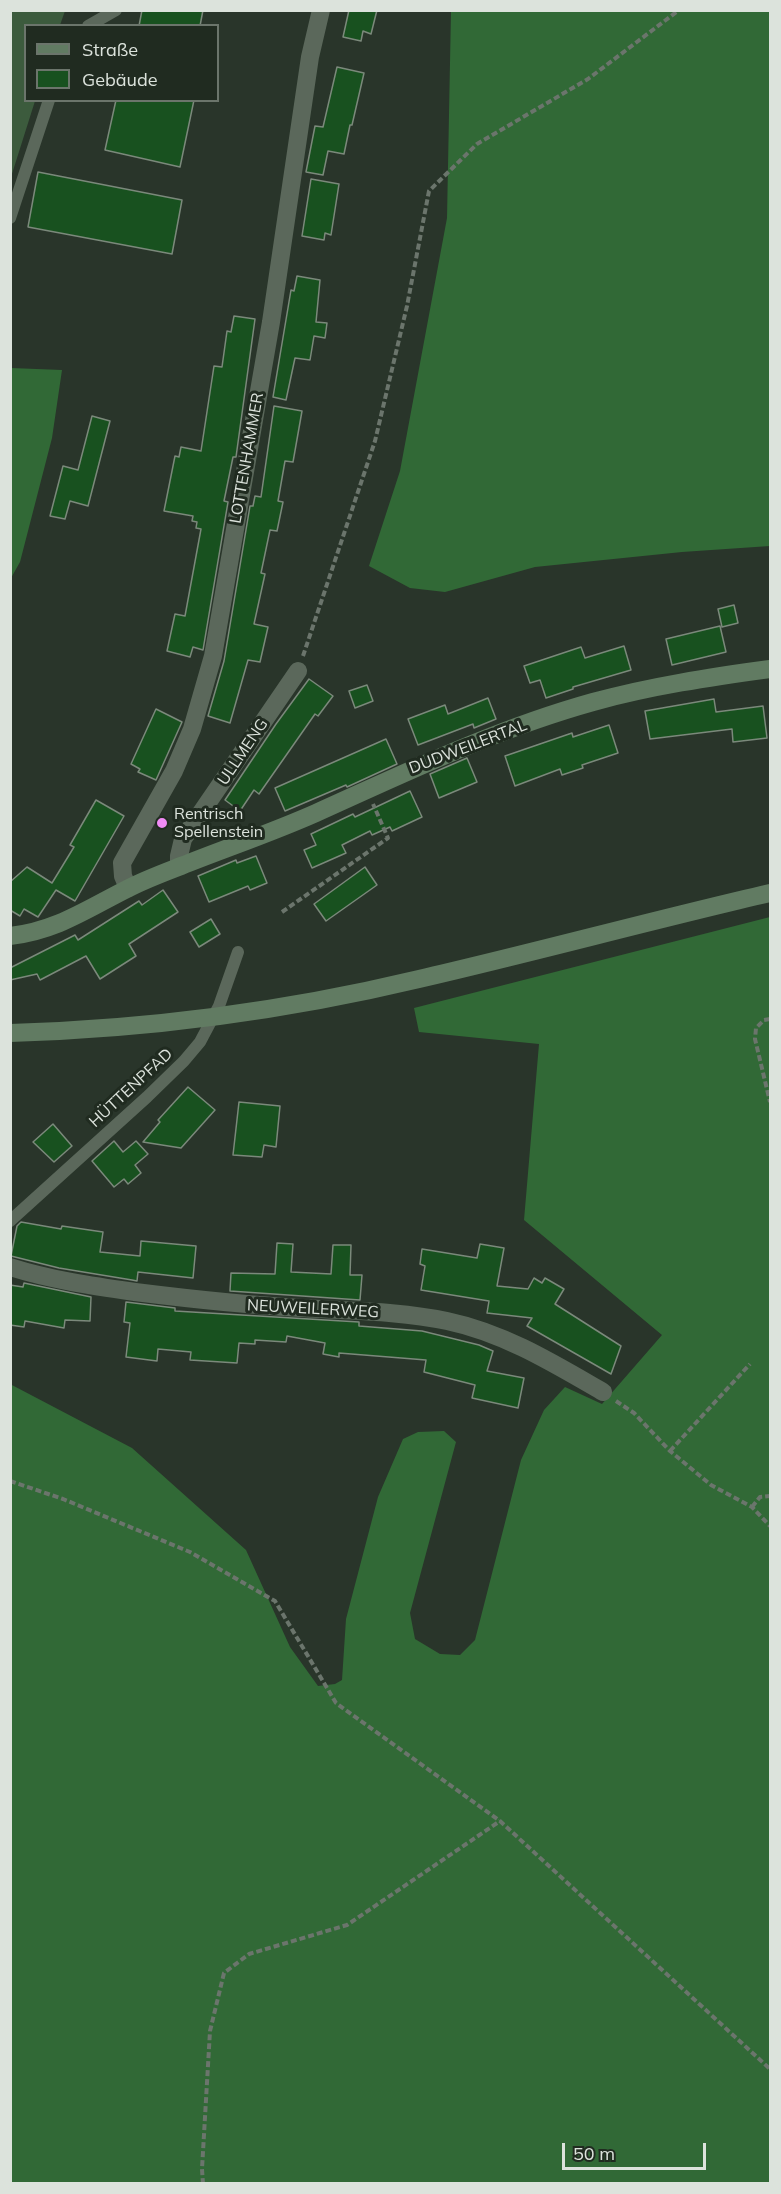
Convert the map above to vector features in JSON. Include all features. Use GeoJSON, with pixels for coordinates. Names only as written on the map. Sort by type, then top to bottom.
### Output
{"type":"FeatureCollection","features":[{"type":"Feature","properties":{"kind":"street","name":"LOTTENHAMMER"},"geometry":{"type":"LineString","coordinates":[[128,888],[123,876],[122,863],[174,771],[192,729],[213,656],[271,322],[310,57],[321,10]]}},
{"type":"Feature","properties":{"kind":"street","name":"DUDWEILERTAL"},"geometry":{"type":"LineString","coordinates":[[10,936],[53,927],[128,888],[179,866],[261,837],[462,747],[592,702],[704,678],[771,669]]}},
{"type":"Feature","properties":{"kind":"street","name":"ULLMENG"},"geometry":{"type":"LineString","coordinates":[[179,866],[183,839],[298,671]]}},
{"type":"Feature","properties":{"kind":"street"},"geometry":{"type":"LineString","coordinates":[[10,1033],[91,1030],[197,1019],[295,1004],[417,980],[771,892]]}},
{"type":"Feature","properties":{"kind":"street","name":"NEUWEILERWEG"},"geometry":{"type":"LineString","coordinates":[[10,1267],[58,1280],[210,1302],[386,1313],[448,1321],[498,1336],[603,1392]]}},
{"type":"Feature","properties":{"kind":"lane"},"geometry":{"type":"LineString","coordinates":[[92,24],[116,10]]}},
{"type":"Feature","properties":{"kind":"lane"},"geometry":{"type":"LineString","coordinates":[[10,218],[48,102]]}},
{"type":"Feature","properties":{"kind":"lane","name":"HÜTTENPFAD"},"geometry":{"type":"LineString","coordinates":[[10,1221],[147,1097],[200,1042],[231,978],[238,952]]}},
{"type":"Feature","properties":{"kind":"path"},"geometry":{"type":"LineString","coordinates":[[298,671],[375,441],[407,306],[429,191],[477,144],[588,80],[679,10]]}},
{"type":"Feature","properties":{"kind":"path"},"geometry":{"type":"LineString","coordinates":[[282,912],[388,838],[367,789]]}},
{"type":"Feature","properties":{"kind":"path"},"geometry":{"type":"LineString","coordinates":[[771,1019],[764,1020],[756,1028],[755,1039],[771,1102]]}},
{"type":"Feature","properties":{"kind":"path"},"geometry":{"type":"LineString","coordinates":[[670,1451],[750,1364]]}},
{"type":"Feature","properties":{"kind":"path"},"geometry":{"type":"LineString","coordinates":[[603,1392],[634,1413],[670,1451],[711,1485],[752,1507],[771,1526]]}},
{"type":"Feature","properties":{"kind":"path"},"geometry":{"type":"LineString","coordinates":[[10,1481],[63,1499],[190,1552],[275,1601],[336,1704],[500,1821],[771,2069]]}},
{"type":"Feature","properties":{"kind":"path"},"geometry":{"type":"LineString","coordinates":[[752,1507],[760,1497],[771,1496]]}},
{"type":"Feature","properties":{"kind":"path"},"geometry":{"type":"LineString","coordinates":[[203,2184],[210,2031],[224,1972],[249,1954],[347,1925],[500,1821]]}},
{"type":"Feature","properties":{"kind":"green space"},"geometry":{"type":"Polygon","coordinates":[[[11,10],[65,11],[60,24],[24,24],[24,102],[35,102],[11,177],[11,10]]]}},
{"type":"Feature","properties":{"kind":"green space"},"geometry":{"type":"Polygon","coordinates":[[[451,11],[770,11],[770,546],[682,552],[535,567],[445,592],[410,588],[369,566],[400,471],[447,218],[451,11]]]}},
{"type":"Feature","properties":{"kind":"green space"},"geometry":{"type":"Polygon","coordinates":[[[11,368],[62,370],[52,438],[20,562],[11,578],[11,368]]]}},
{"type":"Feature","properties":{"kind":"green space"},"geometry":{"type":"Polygon","coordinates":[[[770,917],[770,2183],[11,2183],[10,1384],[132,1448],[246,1550],[290,1647],[318,1686],[335,1684],[342,1680],[346,1619],[378,1497],[403,1439],[418,1432],[444,1431],[456,1442],[410,1613],[415,1639],[440,1654],[460,1655],[475,1640],[521,1460],[544,1410],[565,1387],[602,1404],[662,1335],[524,1220],[539,1044],[419,1032],[414,1008],[770,917]]]}},
{"type":"Feature","properties":{"kind":"building"},"geometry":{"type":"Polygon","coordinates":[[[142,10],[203,10],[200,24],[139,24],[142,10]]]}},
{"type":"Feature","properties":{"kind":"building"},"geometry":{"type":"Polygon","coordinates":[[[349,10],[377,10],[371,34],[363,31],[361,41],[343,37],[349,10]]]}},
{"type":"Feature","properties":{"kind":"building"},"geometry":{"type":"Polygon","coordinates":[[[337,67],[364,73],[344,154],[328,151],[323,175],[306,172],[315,126],[323,127],[337,67]]]}},
{"type":"Feature","properties":{"kind":"building"},"geometry":{"type":"Polygon","coordinates":[[[116,102],[194,102],[180,167],[105,150],[116,102]]]}},
{"type":"Feature","properties":{"kind":"building"},"geometry":{"type":"Polygon","coordinates":[[[38,172],[182,200],[172,254],[28,227],[38,172]]]}},
{"type":"Feature","properties":{"kind":"building"},"geometry":{"type":"Polygon","coordinates":[[[311,179],[339,184],[331,235],[325,233],[324,240],[302,236],[311,179]]]}},
{"type":"Feature","properties":{"kind":"building"},"geometry":{"type":"Polygon","coordinates":[[[297,276],[320,280],[316,322],[327,323],[325,338],[314,336],[310,360],[295,358],[286,400],[273,397],[291,290],[294,291],[297,276]]]}},
{"type":"Feature","properties":{"kind":"building"},"geometry":{"type":"Polygon","coordinates":[[[234,316],[255,319],[236,457],[233,457],[224,501],[228,502],[203,650],[193,647],[190,657],[167,651],[175,614],[185,616],[201,529],[196,528],[197,522],[192,521],[193,516],[164,511],[175,456],[179,457],[181,447],[201,451],[214,366],[222,367],[227,331],[231,332],[234,316]]]}},
{"type":"Feature","properties":{"kind":"building"},"geometry":{"type":"Polygon","coordinates":[[[274,406],[302,411],[293,462],[285,461],[278,501],[283,502],[277,531],[270,530],[261,573],[265,574],[254,624],[268,627],[260,662],[248,660],[230,723],[208,716],[224,661],[250,506],[253,506],[255,496],[261,497],[274,406]]]}},
{"type":"Feature","properties":{"kind":"building"},"geometry":{"type":"Polygon","coordinates":[[[92,416],[110,421],[88,506],[70,501],[65,519],[50,516],[63,466],[78,470],[92,416]]]}},
{"type":"Feature","properties":{"kind":"building"},"geometry":{"type":"Polygon","coordinates":[[[734,605],[738,623],[722,627],[718,609],[734,605]]]}},
{"type":"Feature","properties":{"kind":"building"},"geometry":{"type":"Polygon","coordinates":[[[720,626],[726,652],[672,665],[666,639],[720,626]]]}},
{"type":"Feature","properties":{"kind":"building"},"geometry":{"type":"Polygon","coordinates":[[[624,646],[631,670],[573,687],[573,689],[546,698],[540,680],[530,683],[524,666],[581,647],[585,658],[624,646]]]}},
{"type":"Feature","properties":{"kind":"building"},"geometry":{"type":"Polygon","coordinates":[[[309,679],[333,696],[318,716],[315,714],[259,794],[254,790],[240,811],[225,800],[309,679]]]}},
{"type":"Feature","properties":{"kind":"building"},"geometry":{"type":"Polygon","coordinates":[[[367,685],[373,701],[355,708],[349,691],[367,685]]]}},
{"type":"Feature","properties":{"kind":"building"},"geometry":{"type":"Polygon","coordinates":[[[488,698],[496,719],[474,728],[473,724],[418,745],[408,719],[445,705],[448,714],[488,698]]]}},
{"type":"Feature","properties":{"kind":"building"},"geometry":{"type":"Polygon","coordinates":[[[714,699],[716,712],[763,706],[767,738],[733,742],[732,729],[650,739],[645,711],[714,699]]]}},
{"type":"Feature","properties":{"kind":"building"},"geometry":{"type":"Polygon","coordinates":[[[156,709],[182,722],[156,780],[138,772],[140,769],[131,764],[156,709]]]}},
{"type":"Feature","properties":{"kind":"building"},"geometry":{"type":"Polygon","coordinates":[[[609,725],[618,753],[582,765],[583,768],[562,775],[560,769],[515,786],[505,756],[572,733],[573,737],[609,725]]]}},
{"type":"Feature","properties":{"kind":"building"},"geometry":{"type":"Polygon","coordinates":[[[386,739],[397,764],[347,787],[346,785],[285,811],[275,788],[386,739]]]}},
{"type":"Feature","properties":{"kind":"building"},"geometry":{"type":"Polygon","coordinates":[[[467,758],[477,782],[439,798],[430,774],[467,758]]]}},
{"type":"Feature","properties":{"kind":"building"},"geometry":{"type":"Polygon","coordinates":[[[410,791],[422,817],[392,831],[390,827],[372,835],[370,831],[342,845],[346,853],[312,868],[304,850],[316,845],[311,834],[353,814],[355,817],[410,791]]]}},
{"type":"Feature","properties":{"kind":"building"},"geometry":{"type":"Polygon","coordinates":[[[96,800],[124,816],[75,901],[56,890],[38,917],[24,909],[20,916],[10,910],[10,882],[27,867],[52,883],[74,847],[70,845],[96,800]]]}},
{"type":"Feature","properties":{"kind":"building"},"geometry":{"type":"Polygon","coordinates":[[[256,856],[267,883],[250,890],[248,886],[209,902],[198,876],[236,860],[237,863],[256,856]]]}},
{"type":"Feature","properties":{"kind":"building"},"geometry":{"type":"Polygon","coordinates":[[[365,867],[377,885],[326,921],[314,904],[365,867]]]}},
{"type":"Feature","properties":{"kind":"building"},"geometry":{"type":"Polygon","coordinates":[[[163,890],[178,912],[129,944],[136,956],[100,979],[86,956],[40,980],[37,974],[10,980],[10,968],[75,935],[78,940],[139,901],[142,905],[163,890]]]}},
{"type":"Feature","properties":{"kind":"building"},"geometry":{"type":"Polygon","coordinates":[[[211,919],[220,934],[199,947],[190,932],[211,919]]]}},
{"type":"Feature","properties":{"kind":"building"},"geometry":{"type":"Polygon","coordinates":[[[188,1087],[215,1110],[181,1148],[143,1142],[160,1122],[158,1120],[188,1087]]]}},
{"type":"Feature","properties":{"kind":"building"},"geometry":{"type":"Polygon","coordinates":[[[239,1102],[280,1106],[276,1147],[264,1145],[262,1157],[233,1155],[239,1102]]]}},
{"type":"Feature","properties":{"kind":"building"},"geometry":{"type":"Polygon","coordinates":[[[53,1124],[72,1146],[54,1162],[33,1142],[53,1124]]]}},
{"type":"Feature","properties":{"kind":"building"},"geometry":{"type":"Polygon","coordinates":[[[114,1141],[123,1152],[136,1141],[148,1154],[135,1165],[141,1173],[128,1184],[124,1179],[114,1187],[92,1161],[114,1141]]]}},
{"type":"Feature","properties":{"kind":"building"},"geometry":{"type":"Polygon","coordinates":[[[21,1222],[61,1229],[62,1226],[103,1232],[100,1252],[140,1256],[141,1241],[196,1246],[193,1278],[138,1272],[137,1281],[59,1268],[11,1256],[17,1226],[21,1222]]]}},
{"type":"Feature","properties":{"kind":"building"},"geometry":{"type":"Polygon","coordinates":[[[277,1243],[293,1244],[291,1272],[331,1274],[333,1245],[351,1245],[350,1275],[362,1275],[360,1300],[230,1291],[231,1273],[275,1274],[277,1243]]]}},
{"type":"Feature","properties":{"kind":"building"},"geometry":{"type":"Polygon","coordinates":[[[480,1244],[504,1248],[497,1286],[528,1289],[534,1278],[542,1283],[545,1278],[564,1289],[555,1304],[621,1346],[611,1374],[527,1326],[532,1318],[487,1313],[489,1301],[421,1290],[425,1266],[420,1264],[422,1249],[477,1258],[480,1244]]]}},
{"type":"Feature","properties":{"kind":"building"},"geometry":{"type":"Polygon","coordinates":[[[24,1283],[91,1297],[90,1321],[65,1320],[64,1328],[25,1321],[24,1327],[10,1325],[10,1285],[23,1287],[24,1283]]]}},
{"type":"Feature","properties":{"kind":"building"},"geometry":{"type":"Polygon","coordinates":[[[126,1302],[175,1308],[175,1311],[359,1322],[359,1326],[422,1331],[479,1345],[493,1351],[487,1371],[524,1378],[518,1408],[472,1398],[475,1385],[424,1372],[426,1360],[339,1353],[339,1357],[323,1354],[325,1343],[287,1336],[286,1342],[255,1340],[255,1344],[239,1343],[237,1363],[190,1360],[191,1352],[158,1349],[157,1361],[126,1357],[130,1323],[124,1322],[126,1302]]]}},
{"type":"Feature","properties":{"kind":"place","name":"Rentrisch Spellenstein"},"geometry":{"type":"Point","coordinates":[162,823]}}]}
